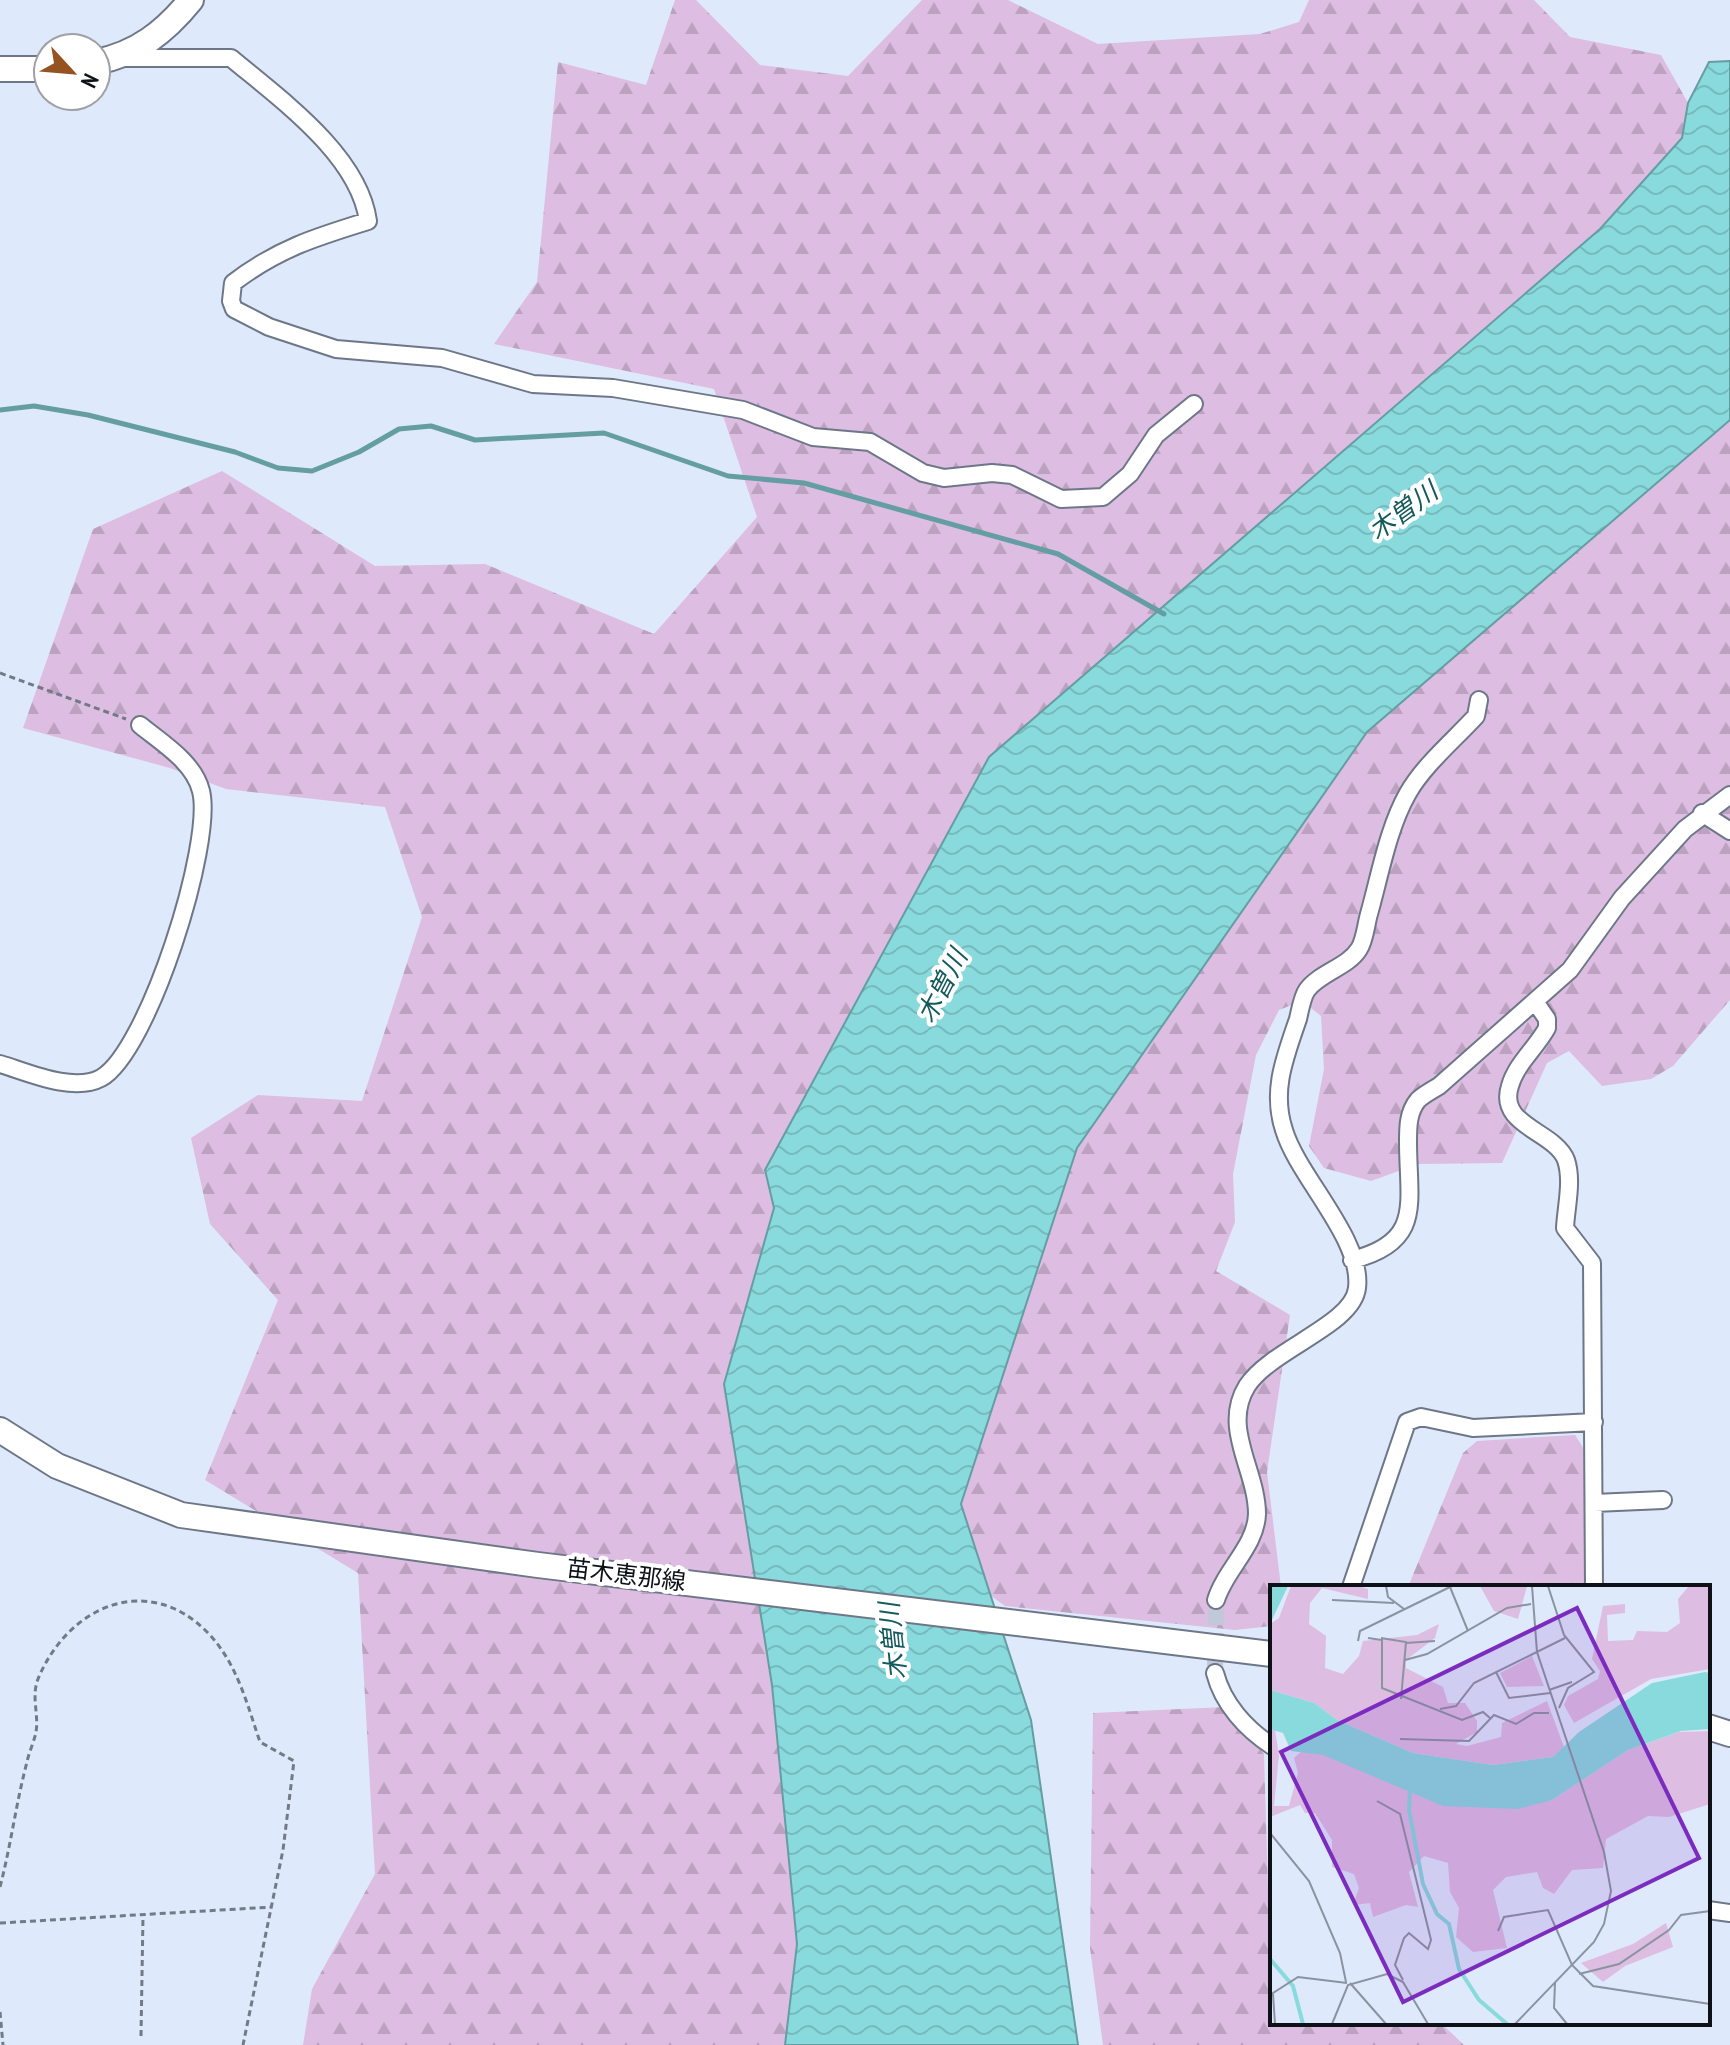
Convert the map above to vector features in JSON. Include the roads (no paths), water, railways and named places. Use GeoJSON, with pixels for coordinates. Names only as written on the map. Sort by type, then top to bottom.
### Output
{"type":"FeatureCollection","features":[{"type":"Feature","properties":{"kind":"main road"},"geometry":{"type":"LineString","coordinates":[[112,58],[147,43],[191,0]]}},
{"type":"Feature","properties":{"kind":"main road"},"geometry":{"type":"LineString","coordinates":[[0,69],[32,69]]}},
{"type":"Feature","properties":{"kind":"main road","name":"苗木恵那線"},"geometry":{"type":"LineString","coordinates":[[0,1430],[57,1466],[181,1515],[289,1533],[538,1565],[1270,1654]]}},
{"type":"Feature","properties":{"kind":"main road"},"geometry":{"type":"LineString","coordinates":[[1710,1728],[1730,1734]]}},
{"type":"Feature","properties":{"kind":"street"},"geometry":{"type":"LineString","coordinates":[[112,60],[231,58],[285,103],[340,158],[365,203],[368,221],[294,244],[260,262],[233,283],[231,301],[234,309],[296,336],[336,349],[442,358],[533,384],[613,388],[743,410],[813,437],[870,442],[923,473],[944,478],[992,473],[1012,475],[1061,499],[1103,497],[1130,474],[1156,435],[1194,404]]}},
{"type":"Feature","properties":{"kind":"street"},"geometry":{"type":"LineString","coordinates":[[1216,1600],[1222,1583],[1248,1544],[1257,1518],[1255,1488],[1237,1434],[1239,1406],[1246,1388],[1261,1368],[1336,1320],[1352,1303],[1358,1276],[1284,1133],[1278,1105],[1279,1077],[1307,991],[1359,949],[1386,851],[1408,792],[1476,716],[1479,700]]}},
{"type":"Feature","properties":{"kind":"street"},"geometry":{"type":"LineString","coordinates":[[0,1064],[40,1076],[81,1083],[100,1079],[122,1061],[162,982],[194,863],[202,794],[189,767],[140,725]]}},
{"type":"Feature","properties":{"kind":"street"},"geometry":{"type":"LineString","coordinates":[[1352,1260],[1376,1254],[1401,1236],[1407,1219],[1409,1116],[1418,1099],[1536,1003],[1570,970],[1622,898],[1702,813],[1730,795]]}},
{"type":"Feature","properties":{"kind":"street"},"geometry":{"type":"LineString","coordinates":[[1702,813],[1730,831]]}},
{"type":"Feature","properties":{"kind":"street"},"geometry":{"type":"LineString","coordinates":[[1536,1003],[1547,1019],[1547,1028],[1514,1076],[1508,1090],[1509,1104],[1526,1126],[1560,1150],[1566,1160],[1569,1181],[1565,1228],[1592,1263],[1594,1585]]}},
{"type":"Feature","properties":{"kind":"street"},"geometry":{"type":"LineString","coordinates":[[1352,1585],[1407,1422],[1421,1417],[1473,1428],[1594,1422]]}},
{"type":"Feature","properties":{"kind":"street"},"geometry":{"type":"LineString","coordinates":[[1594,1503],[1663,1500]]}},
{"type":"Feature","properties":{"kind":"street"},"geometry":{"type":"LineString","coordinates":[[1215,1673],[1218,1684],[1248,1730],[1270,1745]]}},
{"type":"Feature","properties":{"kind":"street"},"geometry":{"type":"LineString","coordinates":[[1710,1910],[1730,1913]]}},
{"type":"Feature","properties":{"kind":"water","name":"木曽川"},"geometry":{"type":"Polygon","coordinates":[[[1730,61],[1730,420],[1367,732],[1077,1148],[961,1504],[1031,1720],[1078,2045],[785,2045],[797,1944],[772,1685],[724,1384],[774,1208],[765,1170],[989,757],[1600,229],[1682,138],[1688,103],[1709,62],[1730,61]]]}},
{"type":"Feature","properties":{"kind":"waterway"},"geometry":{"type":"LineString","coordinates":[[0,410],[34,406],[88,415],[235,452],[278,468],[312,471],[359,452],[399,429],[431,426],[475,440],[604,433],[728,476],[804,483],[1058,554],[1164,614]]}},
{"type":"Feature","properties":{"kind":"tunnel"},"geometry":{"type":"LineString","coordinates":[[1215,1673],[1216,1600]]}}]}
